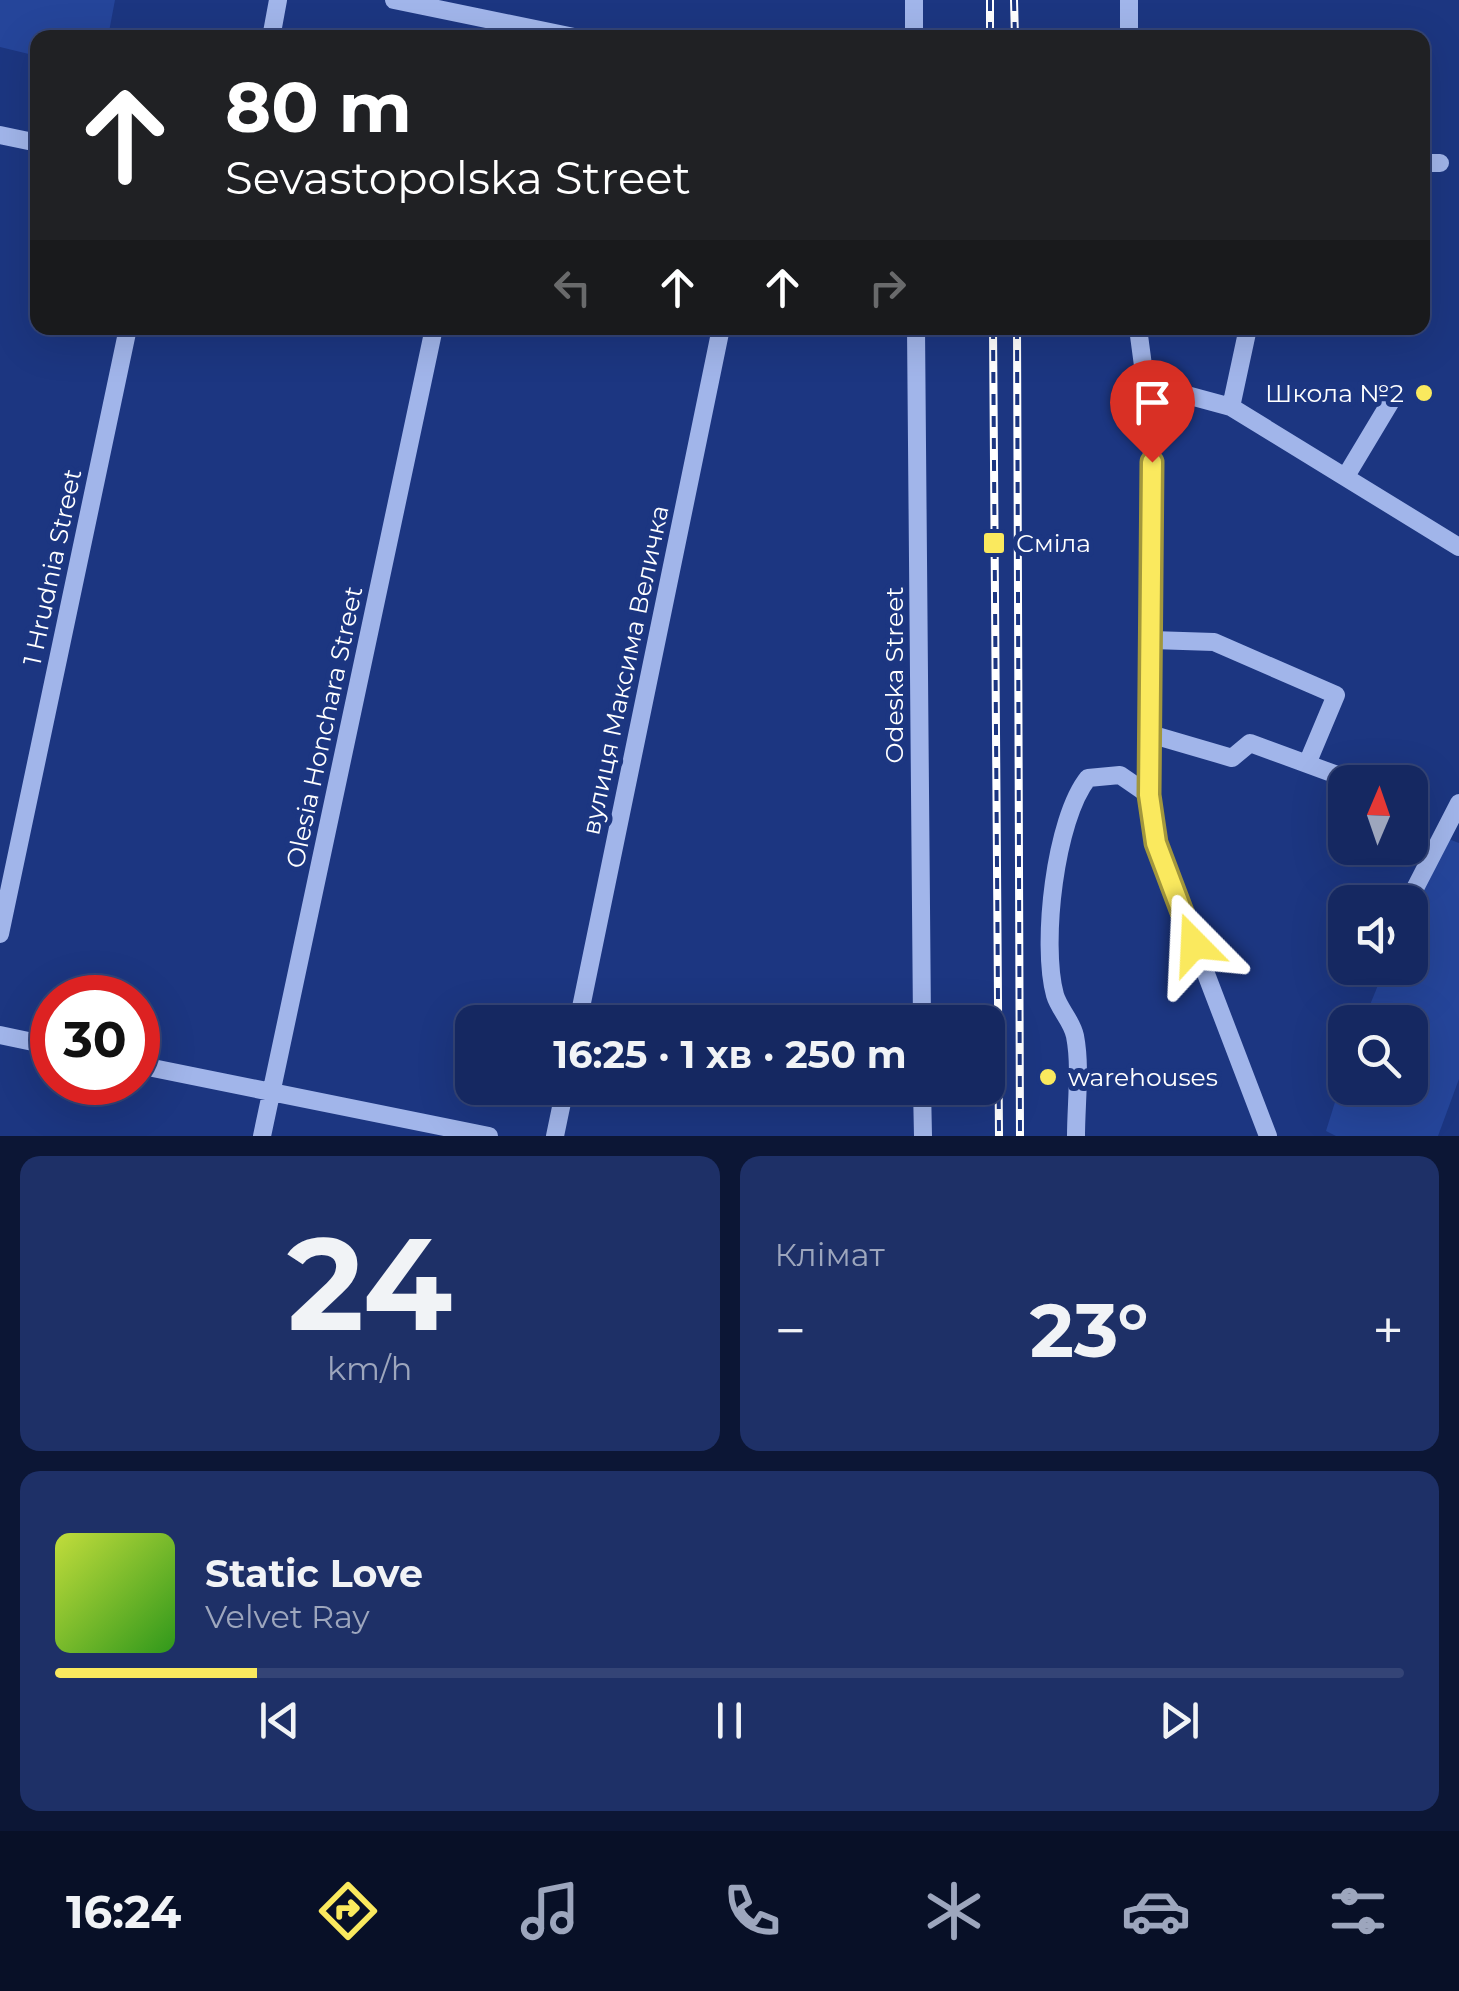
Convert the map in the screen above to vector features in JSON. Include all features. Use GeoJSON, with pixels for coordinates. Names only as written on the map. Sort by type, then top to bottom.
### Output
{"type":"FeatureCollection","features":[{"type":"Feature","properties":{"kind":"street"},"geometry":{"type":"LineString","coordinates":[[272,30],[278,0]]}},
{"type":"Feature","properties":{"kind":"street"},"geometry":{"type":"LineString","coordinates":[[394,0],[541,30]]}},
{"type":"Feature","properties":{"kind":"street"},"geometry":{"type":"LineString","coordinates":[[914,0],[914,30]]}},
{"type":"Feature","properties":{"kind":"street"},"geometry":{"type":"LineString","coordinates":[[1129,0],[1129,30]]}},
{"type":"Feature","properties":{"kind":"street"},"geometry":{"type":"LineString","coordinates":[[0,135],[30,141]]}},
{"type":"Feature","properties":{"kind":"street","name":"1 Hrudnia Street"},"geometry":{"type":"LineString","coordinates":[[0,934],[127,335]]}},
{"type":"Feature","properties":{"kind":"street","name":"Olesia Honchara Street"},"geometry":{"type":"LineString","coordinates":[[262,1136],[433,335]]}},
{"type":"Feature","properties":{"kind":"street","name":"вулиця Максима Величка"},"geometry":{"type":"LineString","coordinates":[[582,1005],[720,335]]}},
{"type":"Feature","properties":{"kind":"street","name":"Odeska Street"},"geometry":{"type":"LineString","coordinates":[[916,335],[922,1005]]}},
{"type":"Feature","properties":{"kind":"street"},"geometry":{"type":"LineString","coordinates":[[1139,335],[1152,432],[1149,795],[1156,843],[1268,1136]]}},
{"type":"Feature","properties":{"kind":"street"},"geometry":{"type":"LineString","coordinates":[[1231,406],[1246,335]]}},
{"type":"Feature","properties":{"kind":"street"},"geometry":{"type":"LineString","coordinates":[[1146,384],[1231,406],[1459,547]]}},
{"type":"Feature","properties":{"kind":"street"},"geometry":{"type":"LineString","coordinates":[[1346,476],[1397,391]]}},
{"type":"Feature","properties":{"kind":"street"},"geometry":{"type":"LineString","coordinates":[[1152,640],[1214,642],[1336,695],[1307,764]]}},
{"type":"Feature","properties":{"kind":"street"},"geometry":{"type":"LineString","coordinates":[[1150,734],[1232,758],[1250,743],[1328,772]]}},
{"type":"Feature","properties":{"kind":"street"},"geometry":{"type":"LineString","coordinates":[[1076,1136],[1075,1034],[1056,999],[1050,973],[1054,890],[1069,815],[1088,778],[1120,775],[1149,795]]}},
{"type":"Feature","properties":{"kind":"street"},"geometry":{"type":"LineString","coordinates":[[1417,885],[1459,804]]}},
{"type":"Feature","properties":{"kind":"street"},"geometry":{"type":"LineString","coordinates":[[0,1035],[30,1041]]}},
{"type":"Feature","properties":{"kind":"street"},"geometry":{"type":"LineString","coordinates":[[160,1070],[489,1136]]}},
{"type":"Feature","properties":{"kind":"street"},"geometry":{"type":"LineString","coordinates":[[555,1136],[561,1105]]}},
{"type":"Feature","properties":{"kind":"street"},"geometry":{"type":"LineString","coordinates":[[922,1105],[923,1136]]}},
{"type":"Feature","properties":{"kind":"shaded area"},"geometry":{"type":"Polygon","coordinates":[[[0,0],[115,0],[109,30],[30,30],[30,54],[0,47],[0,0]]]}},
{"type":"Feature","properties":{"kind":"shaded area"},"geometry":{"type":"Polygon","coordinates":[[[1446,838],[1459,843],[1459,1079],[1438,1136],[1336,1136],[1326,1131],[1334,1105],[1428,1105],[1428,1005],[1370,1005],[1378,985],[1428,985],[1428,885],[1422,885],[1446,838]]]}},
{"type":"Feature","properties":{"kind":"railway"},"geometry":{"type":"LineString","coordinates":[[990,0],[990,30]]}},
{"type":"Feature","properties":{"kind":"railway"},"geometry":{"type":"LineString","coordinates":[[1014,0],[1015,30]]}},
{"type":"Feature","properties":{"kind":"railway"},"geometry":{"type":"LineString","coordinates":[[993,335],[999,1136]]}},
{"type":"Feature","properties":{"kind":"railway"},"geometry":{"type":"LineString","coordinates":[[1017,335],[1020,1136]]}},
{"type":"Feature","properties":{"kind":"place","name":"Школа №2"},"geometry":{"type":"Point","coordinates":[1424,393]}},
{"type":"Feature","properties":{"kind":"place","name":"Сміла"},"geometry":{"type":"Point","coordinates":[994,543]}},
{"type":"Feature","properties":{"kind":"place","name":"warehouses"},"geometry":{"type":"Point","coordinates":[1048,1077]}},
{"type":"Feature","properties":{"kind":"route"},"geometry":{"type":"LineString","coordinates":[[1152,462],[1149,795],[1156,843],[1194,944]]}}]}
